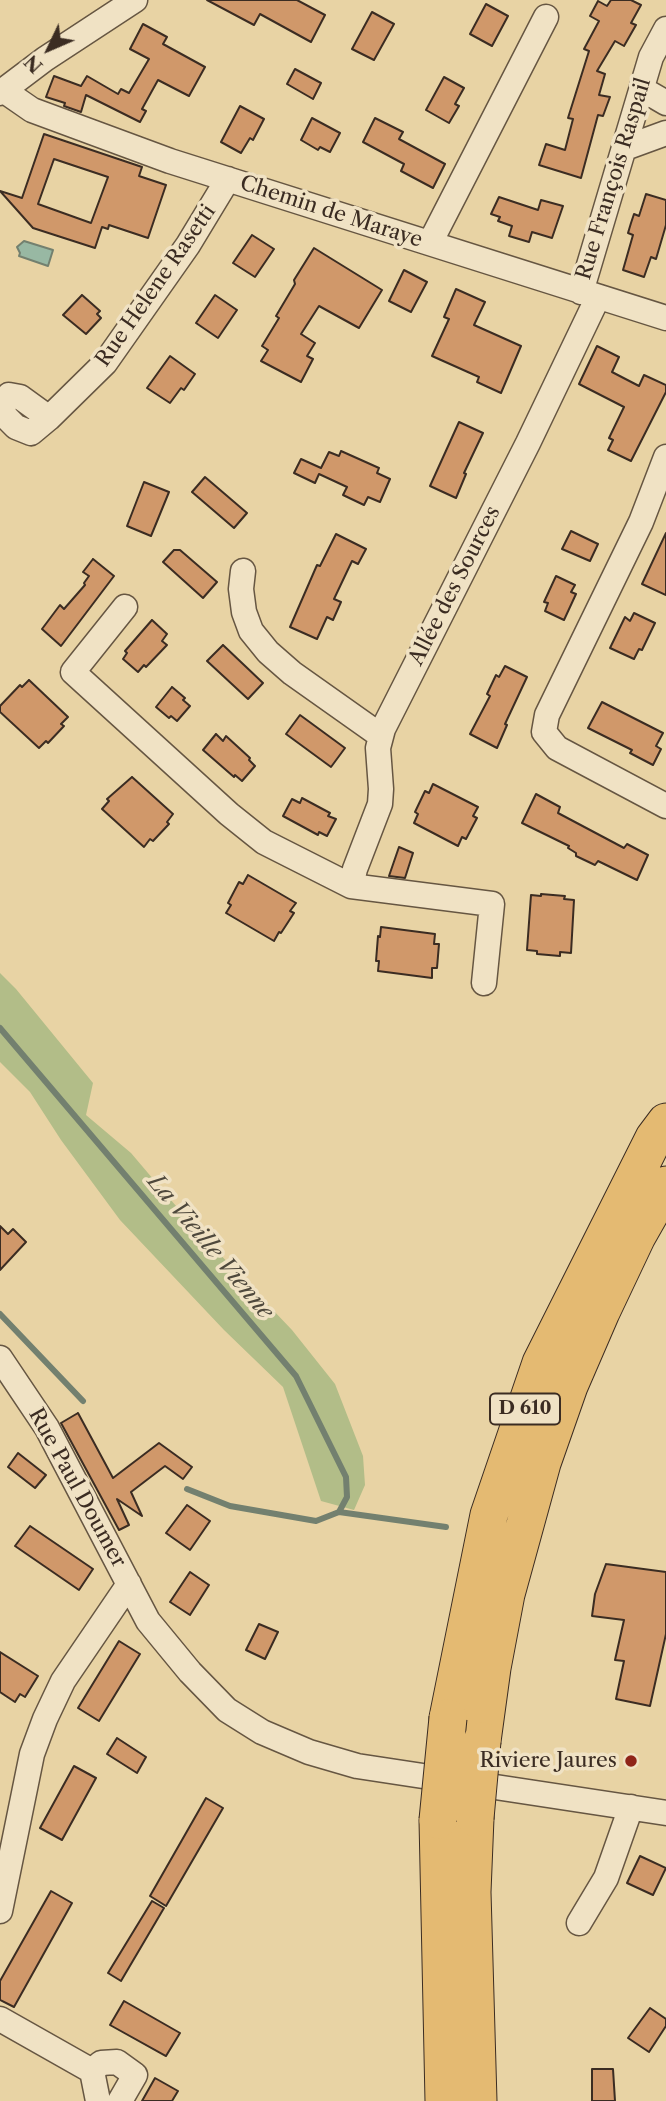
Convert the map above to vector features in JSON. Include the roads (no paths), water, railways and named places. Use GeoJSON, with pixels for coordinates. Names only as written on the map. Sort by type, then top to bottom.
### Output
{"type":"FeatureCollection","features":[{"type":"Feature","properties":{"kind":"highway","name":"D 610"},"geometry":{"type":"LineString","coordinates":[[444,2101],[438,1820],[447,1718],[489,1516],[541,1363],[654,1138],[666,1122]]}},
{"type":"Feature","properties":{"kind":"highway","name":"D 610"},"geometry":{"type":"LineString","coordinates":[[478,2101],[472,1892],[475,1818],[492,1668],[506,1594],[542,1462],[569,1386],[637,1236],[666,1185]]}},
{"type":"Feature","properties":{"kind":"street"},"geometry":{"type":"LineString","coordinates":[[1,89],[135,0]]}},
{"type":"Feature","properties":{"kind":"street"},"geometry":{"type":"LineString","coordinates":[[430,243],[546,17]]}},
{"type":"Feature","properties":{"kind":"street","name":"Rue François Raspail"},"geometry":{"type":"LineString","coordinates":[[589,294],[625,148],[651,57],[666,29]]}},
{"type":"Feature","properties":{"kind":"street","name":"Chemin de Maraye"},"geometry":{"type":"LineString","coordinates":[[1,89],[39,113],[170,161],[666,318]]}},
{"type":"Feature","properties":{"kind":"street"},"geometry":{"type":"LineString","coordinates":[[642,89],[666,103]]}},
{"type":"Feature","properties":{"kind":"street"},"geometry":{"type":"LineString","coordinates":[[625,148],[666,133]]}},
{"type":"Feature","properties":{"kind":"street","name":"Rue Helene Rasetti"},"geometry":{"type":"LineString","coordinates":[[49,418],[105,363],[188,245],[228,179]]}},
{"type":"Feature","properties":{"kind":"street","name":"Allée des Sources"},"geometry":{"type":"LineString","coordinates":[[351,886],[380,804],[378,748],[383,729],[528,443],[589,294]]}},
{"type":"Feature","properties":{"kind":"street"},"geometry":{"type":"LineString","coordinates":[[666,457],[641,522],[547,715],[544,732],[557,748],[666,806]]}},
{"type":"Feature","properties":{"kind":"street"},"geometry":{"type":"LineString","coordinates":[[243,571],[241,589],[244,612],[251,631],[268,652],[292,673],[381,736]]}},
{"type":"Feature","properties":{"kind":"street"},"geometry":{"type":"LineString","coordinates":[[125,607],[73,672],[229,814],[264,842],[351,886],[492,904],[484,982]]}},
{"type":"Feature","properties":{"kind":"street","name":"Rue Paul Doumer"},"geometry":{"type":"LineString","coordinates":[[0,1358],[47,1428],[148,1621],[190,1672],[227,1710],[262,1732],[309,1752],[357,1766],[666,1813]]}},
{"type":"Feature","properties":{"kind":"street"},"geometry":{"type":"LineString","coordinates":[[0,1911],[32,1754],[45,1719],[63,1681],[129,1584]]}},
{"type":"Feature","properties":{"kind":"street"},"geometry":{"type":"LineString","coordinates":[[579,1923],[606,1878],[631,1807]]}},
{"type":"Feature","properties":{"kind":"street"},"geometry":{"type":"LineString","coordinates":[[0,2019],[92,2071],[98,2101]]}},
{"type":"Feature","properties":{"kind":"street"},"geometry":{"type":"LineString","coordinates":[[92,2071],[101,2063],[117,2062],[135,2074],[120,2101]]}},
{"type":"Feature","properties":{"kind":"waterway","name":"La Vieille Vienne"},"geometry":{"type":"LineString","coordinates":[[0,1028],[296,1376],[346,1477],[347,1497],[339,1512]]}},
{"type":"Feature","properties":{"kind":"waterway"},"geometry":{"type":"LineString","coordinates":[[0,1314],[83,1401]]}},
{"type":"Feature","properties":{"kind":"waterway"},"geometry":{"type":"LineString","coordinates":[[187,1489],[230,1506],[316,1521],[339,1512],[446,1527]]}},
{"type":"Feature","properties":{"kind":"place","name":"Riviere Jaures"},"geometry":{"type":"Point","coordinates":[631,1761]}}]}
